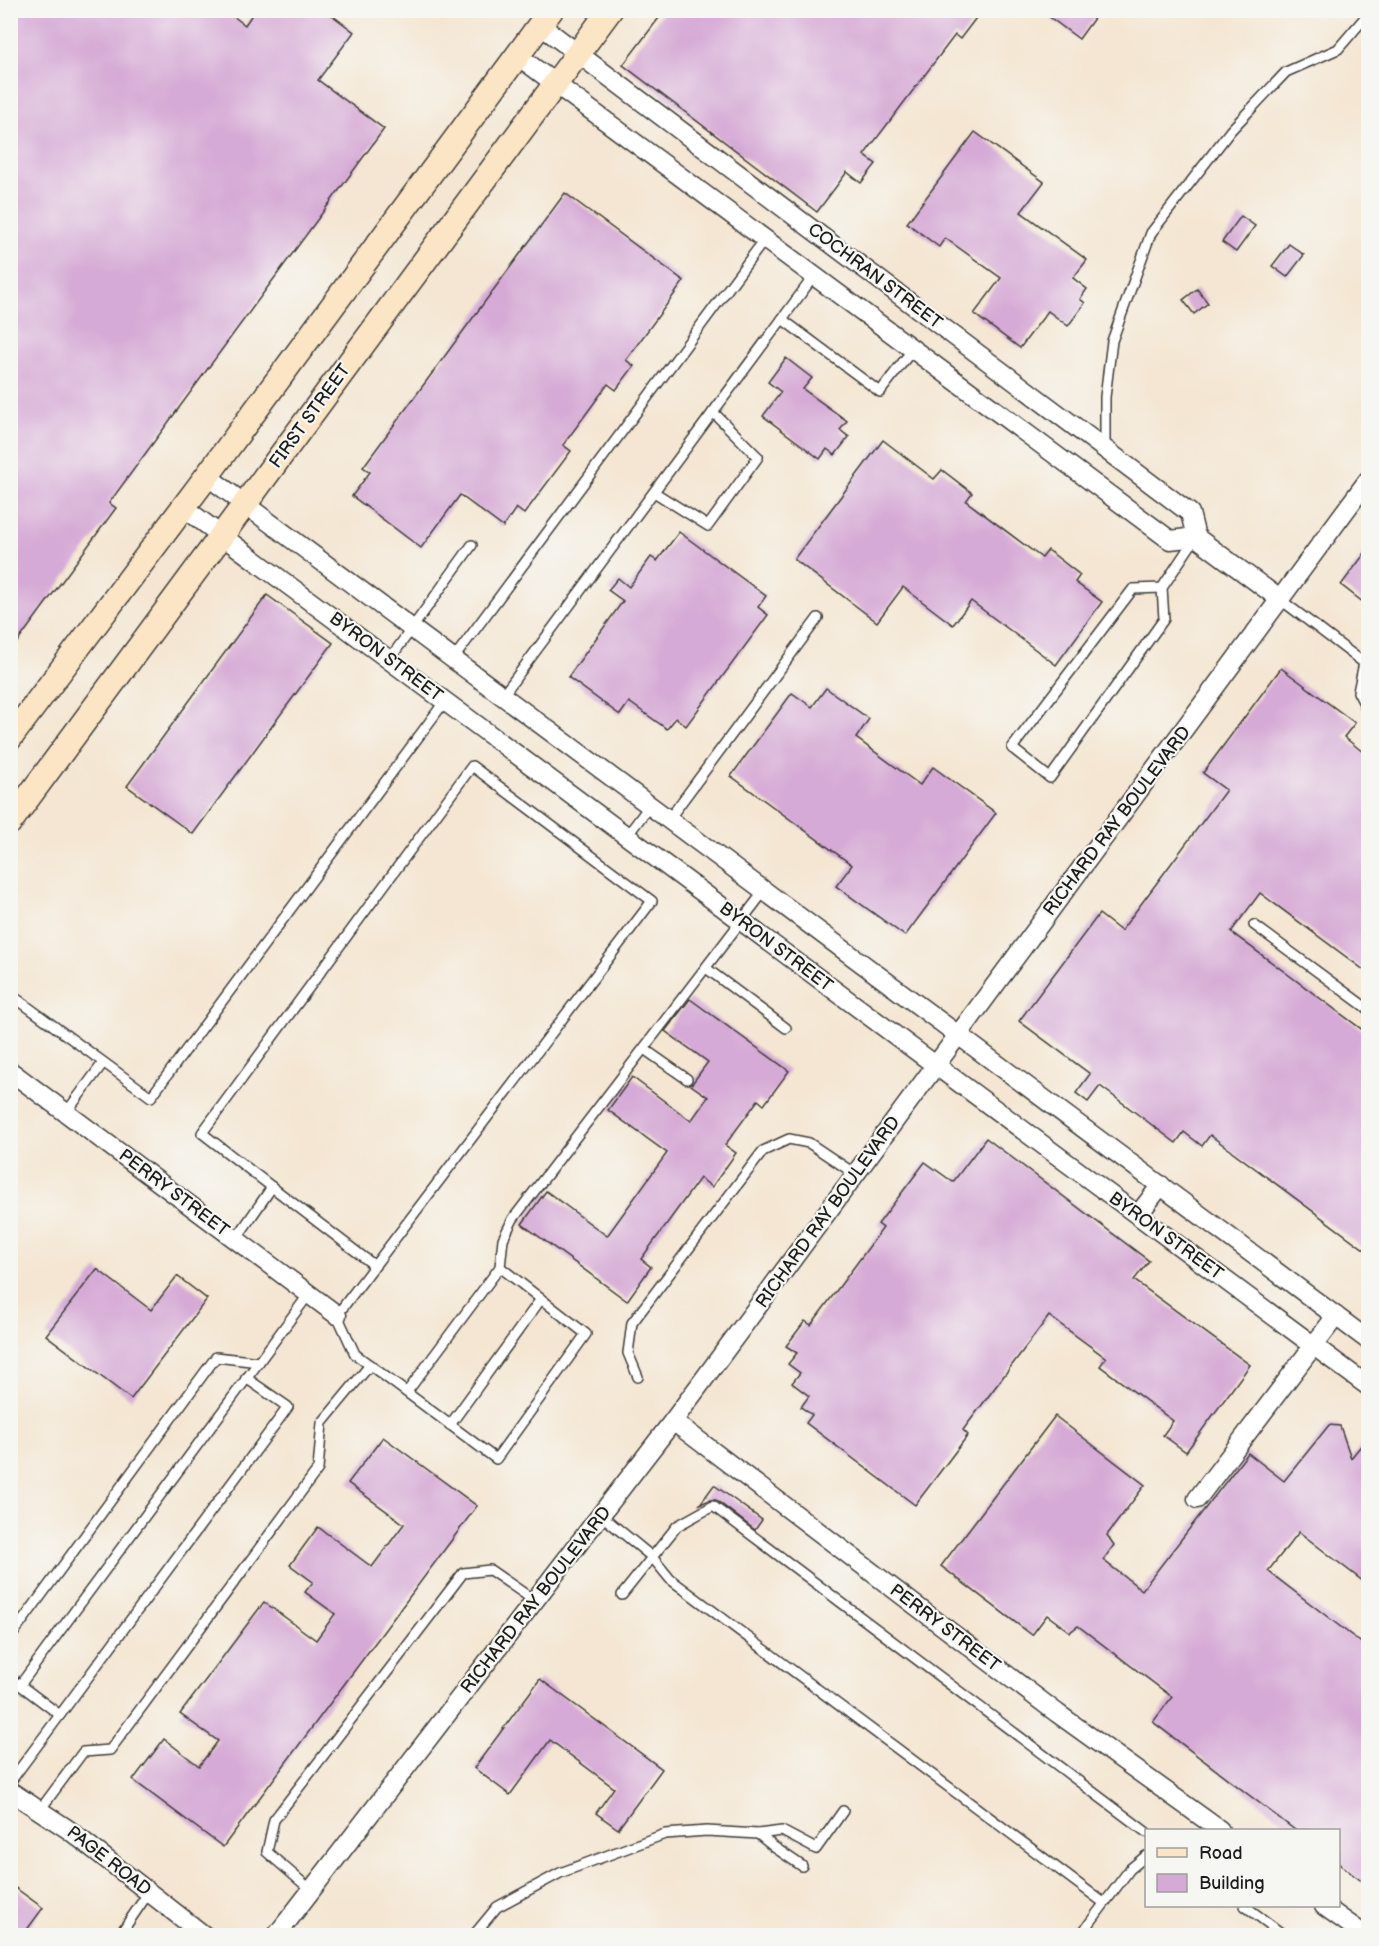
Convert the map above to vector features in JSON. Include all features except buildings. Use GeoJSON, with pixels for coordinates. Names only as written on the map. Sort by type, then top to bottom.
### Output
{"type":"FeatureCollection","features":[{"type":"Feature","properties":{"kind":"street","name":"FIRST STREET"},"geometry":{"type":"LineString","coordinates":[[10,822],[610,10]]}},
{"type":"Feature","properties":{"kind":"street","name":"COCHRAN STREET"},"geometry":{"type":"LineString","coordinates":[[518,56],[1170,540],[1196,537],[1191,513],[578,53],[545,18]]}},
{"type":"Feature","properties":{"kind":"street"},"geometry":{"type":"LineString","coordinates":[[10,738],[207,476],[545,18]]}},
{"type":"Feature","properties":{"kind":"street","name":"BYRON STREET"},"geometry":{"type":"LineString","coordinates":[[207,476],[413,627],[1368,1340]]}},
{"type":"Feature","properties":{"kind":"street","name":"RICHARD RAY BOULEVARD"},"geometry":{"type":"LineString","coordinates":[[276,1935],[674,1421],[1368,480]]}},
{"type":"Feature","properties":{"kind":"street","name":"BYRON STREET"},"geometry":{"type":"LineString","coordinates":[[183,507],[1368,1386]]}},
{"type":"Feature","properties":{"kind":"street"},"geometry":{"type":"LineString","coordinates":[[1196,537],[1281,600]]}},
{"type":"Feature","properties":{"kind":"street","name":"PERRY STREET"},"geometry":{"type":"LineString","coordinates":[[10,1071],[337,1315]]}},
{"type":"Feature","properties":{"kind":"street"},"geometry":{"type":"LineString","coordinates":[[1138,1215],[1161,1185]]}},
{"type":"Feature","properties":{"kind":"street"},"geometry":{"type":"LineString","coordinates":[[1197,1499],[1336,1316]]}},
{"type":"Feature","properties":{"kind":"street","name":"PERRY STREET"},"geometry":{"type":"LineString","coordinates":[[674,1421],[1048,1706],[1219,1829]]}},
{"type":"Feature","properties":{"kind":"street","name":"PAGE ROAD"},"geometry":{"type":"LineString","coordinates":[[10,1791],[69,1830],[205,1935]]}},
{"type":"Feature","properties":{"kind":"street"},"geometry":{"type":"LineString","coordinates":[[1327,1907],[1365,1935]]}},
{"type":"Feature","properties":{"kind":"lane"},"geometry":{"type":"LineString","coordinates":[[1105,449],[1105,397],[1112,341],[1151,233],[1232,130],[1282,77],[1287,72],[1338,49],[1368,14]]}},
{"type":"Feature","properties":{"kind":"lane"},"geometry":{"type":"LineString","coordinates":[[454,658],[765,240]]}},
{"type":"Feature","properties":{"kind":"lane"},"geometry":{"type":"LineString","coordinates":[[503,695],[814,276]]}},
{"type":"Feature","properties":{"kind":"lane"},"geometry":{"type":"LineString","coordinates":[[782,319],[880,392],[913,349]]}},
{"type":"Feature","properties":{"kind":"lane"},"geometry":{"type":"LineString","coordinates":[[654,492],[708,526],[758,457],[714,412]]}},
{"type":"Feature","properties":{"kind":"lane"},"geometry":{"type":"LineString","coordinates":[[1162,588],[1133,589],[1012,747],[1050,778],[1164,619],[1162,588],[1196,537]]}},
{"type":"Feature","properties":{"kind":"lane"},"geometry":{"type":"LineString","coordinates":[[389,660],[472,545]]}},
{"type":"Feature","properties":{"kind":"lane"},"geometry":{"type":"LineString","coordinates":[[1281,600],[1366,662],[1358,692],[1368,711]]}},
{"type":"Feature","properties":{"kind":"lane"},"geometry":{"type":"LineString","coordinates":[[669,819],[818,618]]}},
{"type":"Feature","properties":{"kind":"lane"},"geometry":{"type":"LineString","coordinates":[[10,994],[151,1097],[445,701]]}},
{"type":"Feature","properties":{"kind":"lane"},"geometry":{"type":"LineString","coordinates":[[375,1266],[202,1133],[472,766],[652,901],[375,1266],[337,1315],[355,1354],[496,1459],[586,1334],[500,1267]]}},
{"type":"Feature","properties":{"kind":"lane"},"geometry":{"type":"LineString","coordinates":[[627,836],[650,805]]}},
{"type":"Feature","properties":{"kind":"lane"},"geometry":{"type":"LineString","coordinates":[[407,1392],[500,1267],[503,1239],[513,1219],[765,890]]}},
{"type":"Feature","properties":{"kind":"lane"},"geometry":{"type":"LineString","coordinates":[[1254,925],[1368,1009]]}},
{"type":"Feature","properties":{"kind":"lane"},"geometry":{"type":"LineString","coordinates":[[706,968],[786,1028]]}},
{"type":"Feature","properties":{"kind":"lane"},"geometry":{"type":"LineString","coordinates":[[644,1049],[687,1079]]}},
{"type":"Feature","properties":{"kind":"lane"},"geometry":{"type":"LineString","coordinates":[[66,1113],[103,1063]]}},
{"type":"Feature","properties":{"kind":"lane"},"geometry":{"type":"LineString","coordinates":[[638,1377],[628,1353],[632,1323],[763,1151],[789,1138],[810,1143],[855,1174]]}},
{"type":"Feature","properties":{"kind":"lane"},"geometry":{"type":"LineString","coordinates":[[236,1239],[272,1187]]}},
{"type":"Feature","properties":{"kind":"lane"},"geometry":{"type":"LineString","coordinates":[[20,1685],[309,1294]]}},
{"type":"Feature","properties":{"kind":"lane"},"geometry":{"type":"LineString","coordinates":[[450,1425],[541,1299]]}},
{"type":"Feature","properties":{"kind":"lane"},"geometry":{"type":"LineString","coordinates":[[10,1638],[216,1357],[259,1362]]}},
{"type":"Feature","properties":{"kind":"lane"},"geometry":{"type":"LineString","coordinates":[[40,1810],[83,1752],[110,1750],[131,1722],[318,1469],[322,1423],[370,1365]]}},
{"type":"Feature","properties":{"kind":"lane"},"geometry":{"type":"LineString","coordinates":[[10,1782],[288,1407],[246,1378]]}},
{"type":"Feature","properties":{"kind":"lane"},"geometry":{"type":"LineString","coordinates":[[622,1595],[677,1526],[713,1506],[1145,1831]]}},
{"type":"Feature","properties":{"kind":"lane"},"geometry":{"type":"LineString","coordinates":[[601,1515],[652,1557],[670,1579],[1104,1903]]}},
{"type":"Feature","properties":{"kind":"lane"},"geometry":{"type":"LineString","coordinates":[[311,1890],[267,1852],[274,1820],[463,1573],[490,1570],[535,1601]]}},
{"type":"Feature","properties":{"kind":"lane"},"geometry":{"type":"LineString","coordinates":[[10,1679],[60,1715]]}},
{"type":"Feature","properties":{"kind":"lane"},"geometry":{"type":"LineString","coordinates":[[473,1935],[497,1907],[549,1878],[665,1834],[707,1831],[758,1834],[782,1831],[816,1849],[843,1811]]}},
{"type":"Feature","properties":{"kind":"lane"},"geometry":{"type":"LineString","coordinates":[[758,1834],[802,1866]]}},
{"type":"Feature","properties":{"kind":"lane"},"geometry":{"type":"LineString","coordinates":[[1080,1935],[1130,1869],[1145,1857]]}},
{"type":"Feature","properties":{"kind":"lane"},"geometry":{"type":"LineString","coordinates":[[119,1935],[149,1892]]}},
{"type":"Feature","properties":{"kind":"lane"},"geometry":{"type":"LineString","coordinates":[[1248,1907],[1285,1935]]}}]}
